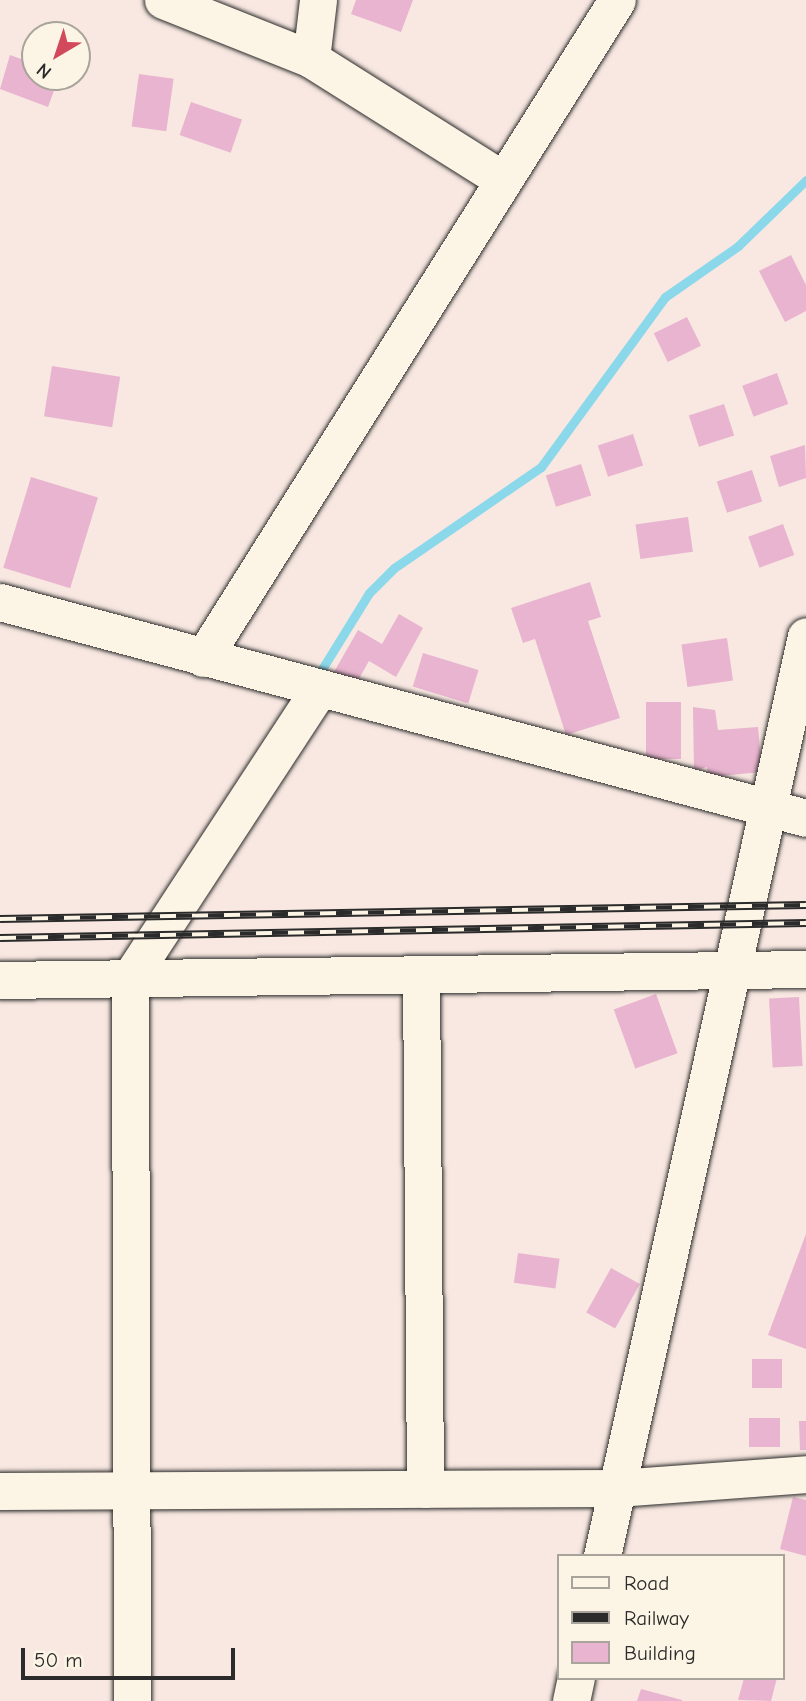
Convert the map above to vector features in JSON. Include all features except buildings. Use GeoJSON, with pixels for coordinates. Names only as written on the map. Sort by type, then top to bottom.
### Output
{"type":"FeatureCollection","features":[{"type":"Feature","properties":{"kind":"street"},"geometry":{"type":"LineString","coordinates":[[163,0],[311,58],[503,180]]}},
{"type":"Feature","properties":{"kind":"street"},"geometry":{"type":"LineString","coordinates":[[311,58],[318,0]]}},
{"type":"Feature","properties":{"kind":"street"},"geometry":{"type":"LineString","coordinates":[[203,658],[617,0]]}},
{"type":"Feature","properties":{"kind":"street"},"geometry":{"type":"LineString","coordinates":[[0,602],[319,689],[767,805],[806,818]]}},
{"type":"Feature","properties":{"kind":"street"},"geometry":{"type":"LineString","coordinates":[[602,1554],[806,636]]}},
{"type":"Feature","properties":{"kind":"street"},"geometry":{"type":"LineString","coordinates":[[132,1701],[130,978],[319,689]]}},
{"type":"Feature","properties":{"kind":"street"},"geometry":{"type":"LineString","coordinates":[[0,980],[806,969]]}},
{"type":"Feature","properties":{"kind":"street"},"geometry":{"type":"LineString","coordinates":[[421,974],[425,1489]]}},
{"type":"Feature","properties":{"kind":"street"},"geometry":{"type":"LineString","coordinates":[[0,1491],[617,1488],[806,1474]]}},
{"type":"Feature","properties":{"kind":"street"},"geometry":{"type":"LineString","coordinates":[[571,1701],[576,1680]]}},
{"type":"Feature","properties":{"kind":"waterway"},"geometry":{"type":"LineString","coordinates":[[322,669],[369,593],[394,568],[541,467],[665,297],[738,246],[806,180]]}},
{"type":"Feature","properties":{"kind":"railway"},"geometry":{"type":"LineString","coordinates":[[0,919],[806,905]]}},
{"type":"Feature","properties":{"kind":"railway"},"geometry":{"type":"LineString","coordinates":[[0,938],[806,923]]}}]}
